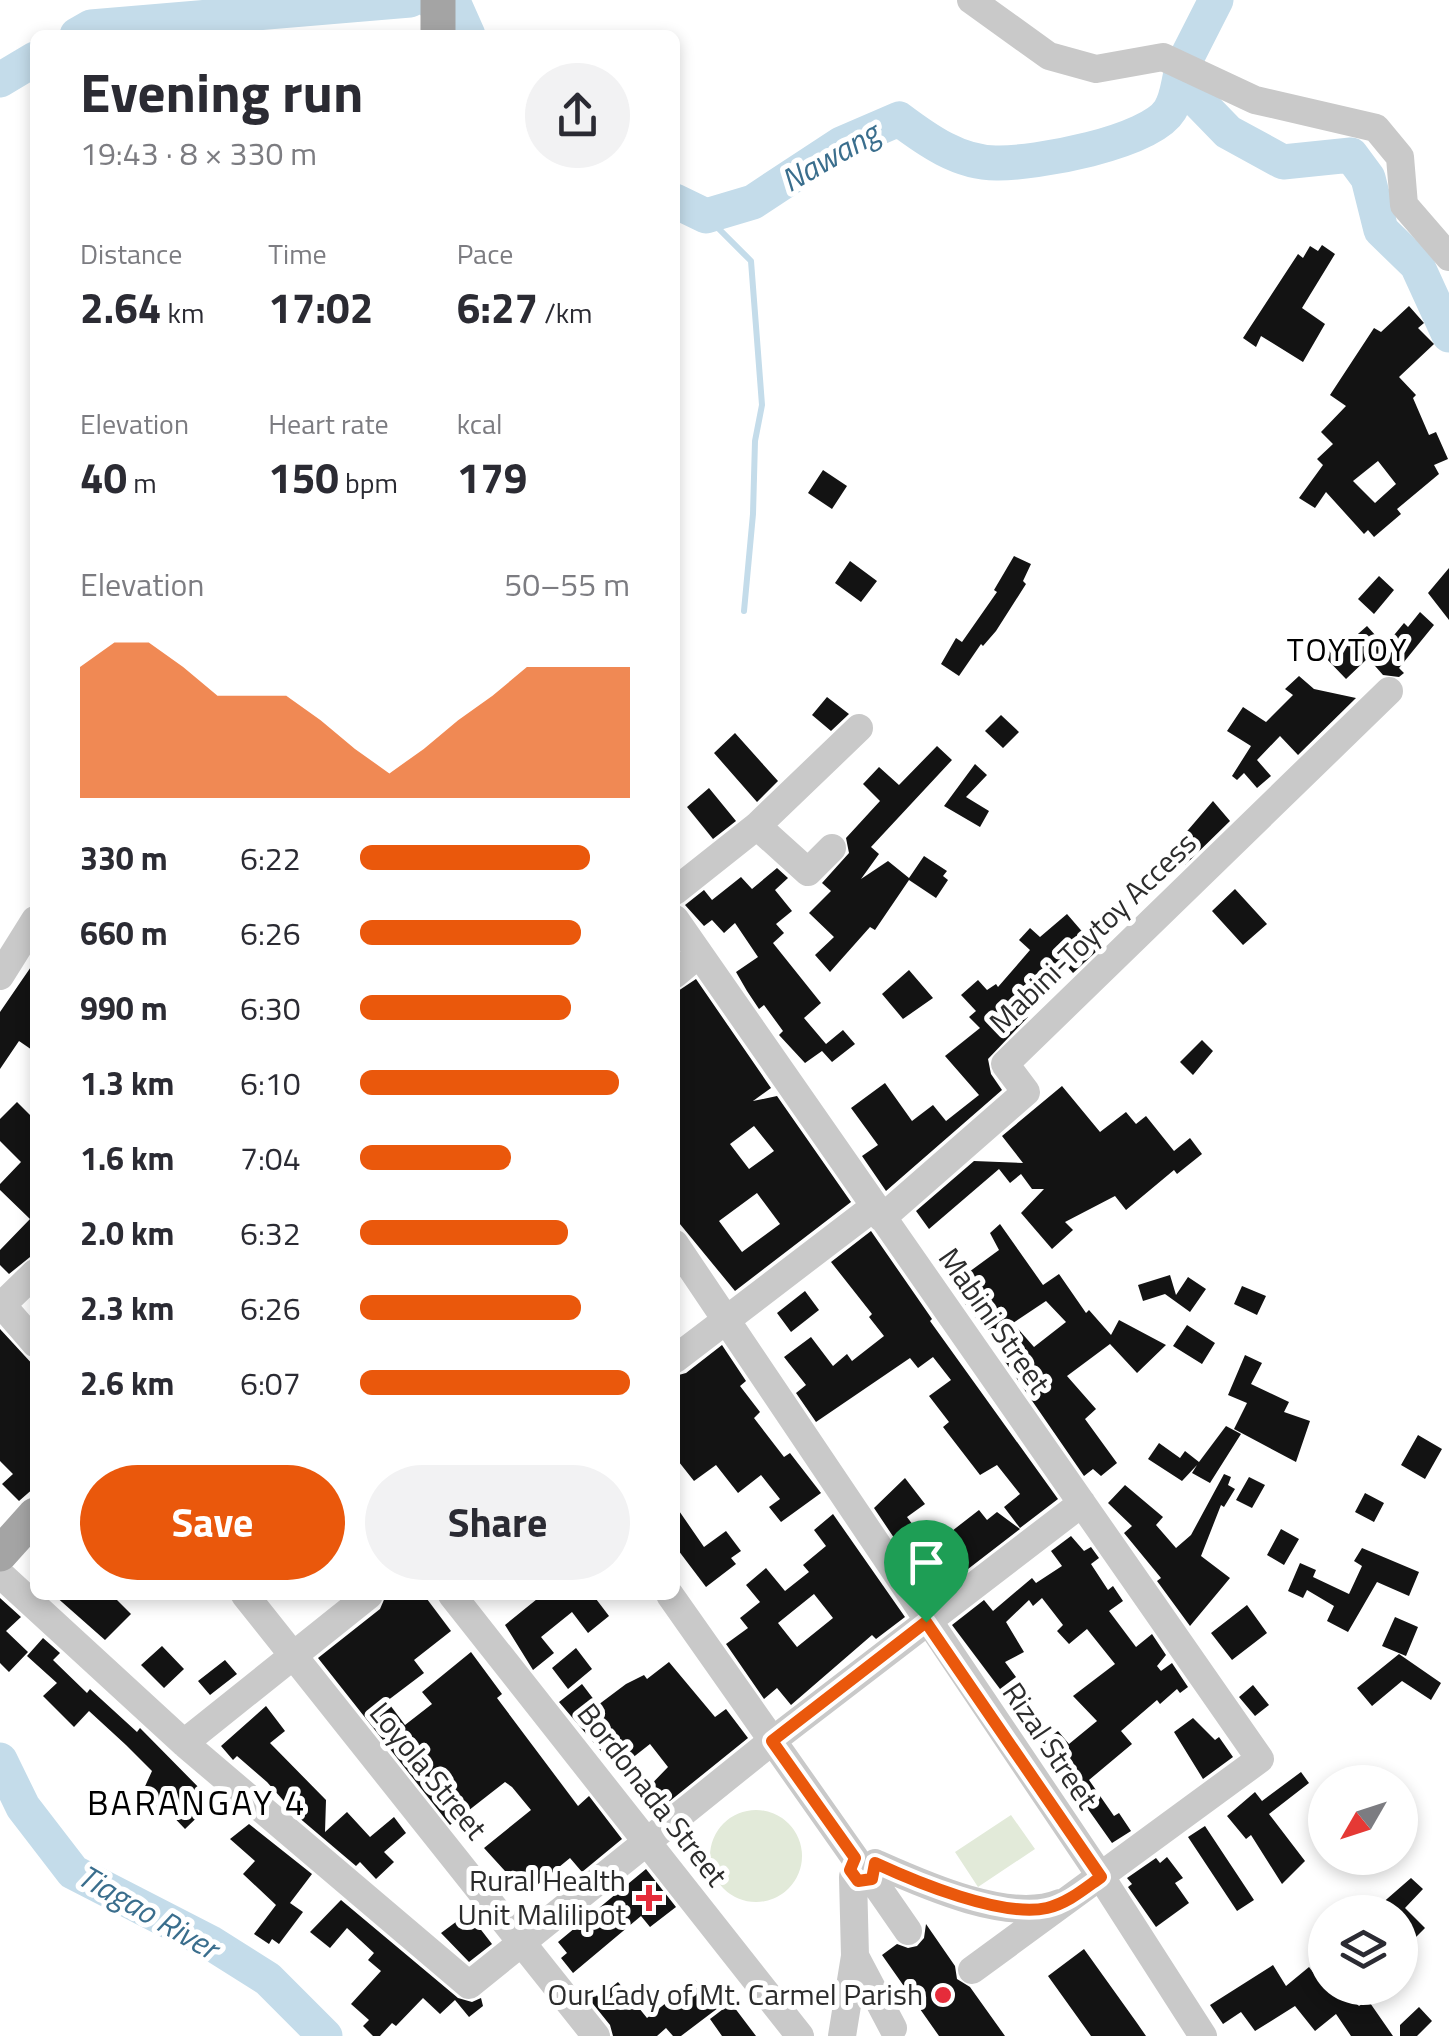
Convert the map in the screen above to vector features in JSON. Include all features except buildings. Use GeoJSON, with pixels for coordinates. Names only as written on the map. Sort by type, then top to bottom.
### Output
{"type":"FeatureCollection","features":[{"type":"Feature","properties":{"kind":"main road"},"geometry":{"type":"LineString","coordinates":[[0,1554],[30,1521]]}},
{"type":"Feature","properties":{"kind":"street"},"geometry":{"type":"LineString","coordinates":[[971,0],[1049,56],[1096,70],[1163,58],[1254,100],[1376,128],[1400,158],[1404,205],[1449,257]]}},
{"type":"Feature","properties":{"kind":"street","name":"Mabini-Toytoy Access"},"geometry":{"type":"LineString","coordinates":[[878,1212],[1026,1092],[1005,1064],[1389,690]]}},
{"type":"Feature","properties":{"kind":"street"},"geometry":{"type":"LineString","coordinates":[[680,887],[757,826],[859,728]]}},
{"type":"Feature","properties":{"kind":"street"},"geometry":{"type":"LineString","coordinates":[[757,826],[808,872],[832,848]]}},
{"type":"Feature","properties":{"kind":"street","name":"Mabini Street"},"geometry":{"type":"LineString","coordinates":[[680,926],[1260,1759],[1101,1877]]}},
{"type":"Feature","properties":{"kind":"street"},"geometry":{"type":"LineString","coordinates":[[0,976],[30,928]]}},
{"type":"Feature","properties":{"kind":"street"},"geometry":{"type":"LineString","coordinates":[[680,970],[699,954]]}},
{"type":"Feature","properties":{"kind":"street"},"geometry":{"type":"LineString","coordinates":[[680,1354],[878,1212]]}},
{"type":"Feature","properties":{"kind":"street","name":"Rizal Street"},"geometry":{"type":"LineString","coordinates":[[680,1251],[1101,1877],[1203,2036]]}},
{"type":"Feature","properties":{"kind":"street"},"geometry":{"type":"LineString","coordinates":[[30,1278],[1,1306],[30,1338]]}},
{"type":"Feature","properties":{"kind":"street"},"geometry":{"type":"LineString","coordinates":[[0,1574],[184,1743],[469,1985],[646,1840],[1082,1503]]}},
{"type":"Feature","properties":{"kind":"street","name":"Loyola Street"},"geometry":{"type":"LineString","coordinates":[[249,1600],[596,2036]]}},
{"type":"Feature","properties":{"kind":"street"},"geometry":{"type":"LineString","coordinates":[[184,1743],[363,1600]]}},
{"type":"Feature","properties":{"kind":"street","name":"Bordonada Street"},"geometry":{"type":"LineString","coordinates":[[456,1600],[800,2036]]}},
{"type":"Feature","properties":{"kind":"street"},"geometry":{"type":"LineString","coordinates":[[673,1600],[908,1931]]}},
{"type":"Feature","properties":{"kind":"street"},"geometry":{"type":"LineString","coordinates":[[864,1869],[995,1904],[1034,1909],[1074,1897]]}},
{"type":"Feature","properties":{"kind":"street"},"geometry":{"type":"LineString","coordinates":[[842,2036],[864,1869]]}},
{"type":"Feature","properties":{"kind":"street"},"geometry":{"type":"LineString","coordinates":[[972,1970],[1101,1877]]}},
{"type":"Feature","properties":{"kind":"street"},"geometry":{"type":"LineString","coordinates":[[855,1956],[895,2026]]}},
{"type":"Feature","properties":{"kind":"green space"},"geometry":{"type":"Polygon","coordinates":[[[756,1810],[774,1814],[788,1824],[798,1838],[802,1856],[798,1874],[788,1888],[774,1898],[756,1902],[738,1898],[724,1888],[714,1874],[710,1856],[714,1838],[724,1824],[738,1814],[756,1810]]]}},
{"type":"Feature","properties":{"kind":"green space"},"geometry":{"type":"Polygon","coordinates":[[[1011,1815],[1035,1849],[978,1887],[955,1852],[1011,1815]]]}},
{"type":"Feature","properties":{"kind":"waterway","name":"Nawang"},"geometry":{"type":"LineString","coordinates":[[86,30],[410,0]]}},
{"type":"Feature","properties":{"kind":"waterway","name":"Nawang"},"geometry":{"type":"LineString","coordinates":[[429,0],[456,8],[466,30]]}},
{"type":"Feature","properties":{"kind":"waterway","name":"Nawang"},"geometry":{"type":"LineString","coordinates":[[1185,61],[1216,0]]}},
{"type":"Feature","properties":{"kind":"waterway","name":"Nawang"},"geometry":{"type":"LineString","coordinates":[[0,80],[30,62]]}},
{"type":"Feature","properties":{"kind":"waterway","name":"Nawang"},"geometry":{"type":"LineString","coordinates":[[680,203],[706,216],[753,202],[841,144],[899,119],[944,149],[982,162],[1036,160],[1090,149],[1116,142],[1158,122],[1172,106],[1181,73]]}},
{"type":"Feature","properties":{"kind":"waterway"},"geometry":{"type":"LineString","coordinates":[[1176,95],[1194,97],[1228,132],[1283,162],[1351,155],[1368,178],[1381,230],[1417,265],[1449,335]]}},
{"type":"Feature","properties":{"kind":"waterway"},"geometry":{"type":"LineString","coordinates":[[706,216],[751,261],[762,405],[755,441],[744,611]]}},
{"type":"Feature","properties":{"kind":"waterway","name":"Tiagao River"},"geometry":{"type":"LineString","coordinates":[[0,1760],[23,1807],[73,1872],[211,1943],[268,1979],[325,2036]]}},
{"type":"Feature","properties":{"kind":"place","name":"Rural Health Unit Malilipot"},"geometry":{"type":"Point","coordinates":[649,1898]}},
{"type":"Feature","properties":{"kind":"place","name":"Our Lady of Mt. Carmel Parish"},"geometry":{"type":"Point","coordinates":[943,1995]}},
{"type":"Feature","properties":{"kind":"district","name":"TOYTOY"},"geometry":{"type":"Point","coordinates":[1348,650]}},
{"type":"Feature","properties":{"kind":"district","name":"BARANGAY 4"},"geometry":{"type":"Point","coordinates":[197,1803]}},
{"type":"Feature","properties":{"kind":"route"},"geometry":{"type":"LineString","coordinates":[[926,1622],[1101,1877],[1074,1897],[1048,1908],[995,1904],[960,1897],[875,1863],[876,1874],[872,1879],[858,1881],[850,1870],[855,1858],[772,1741],[926,1622]]}}]}
